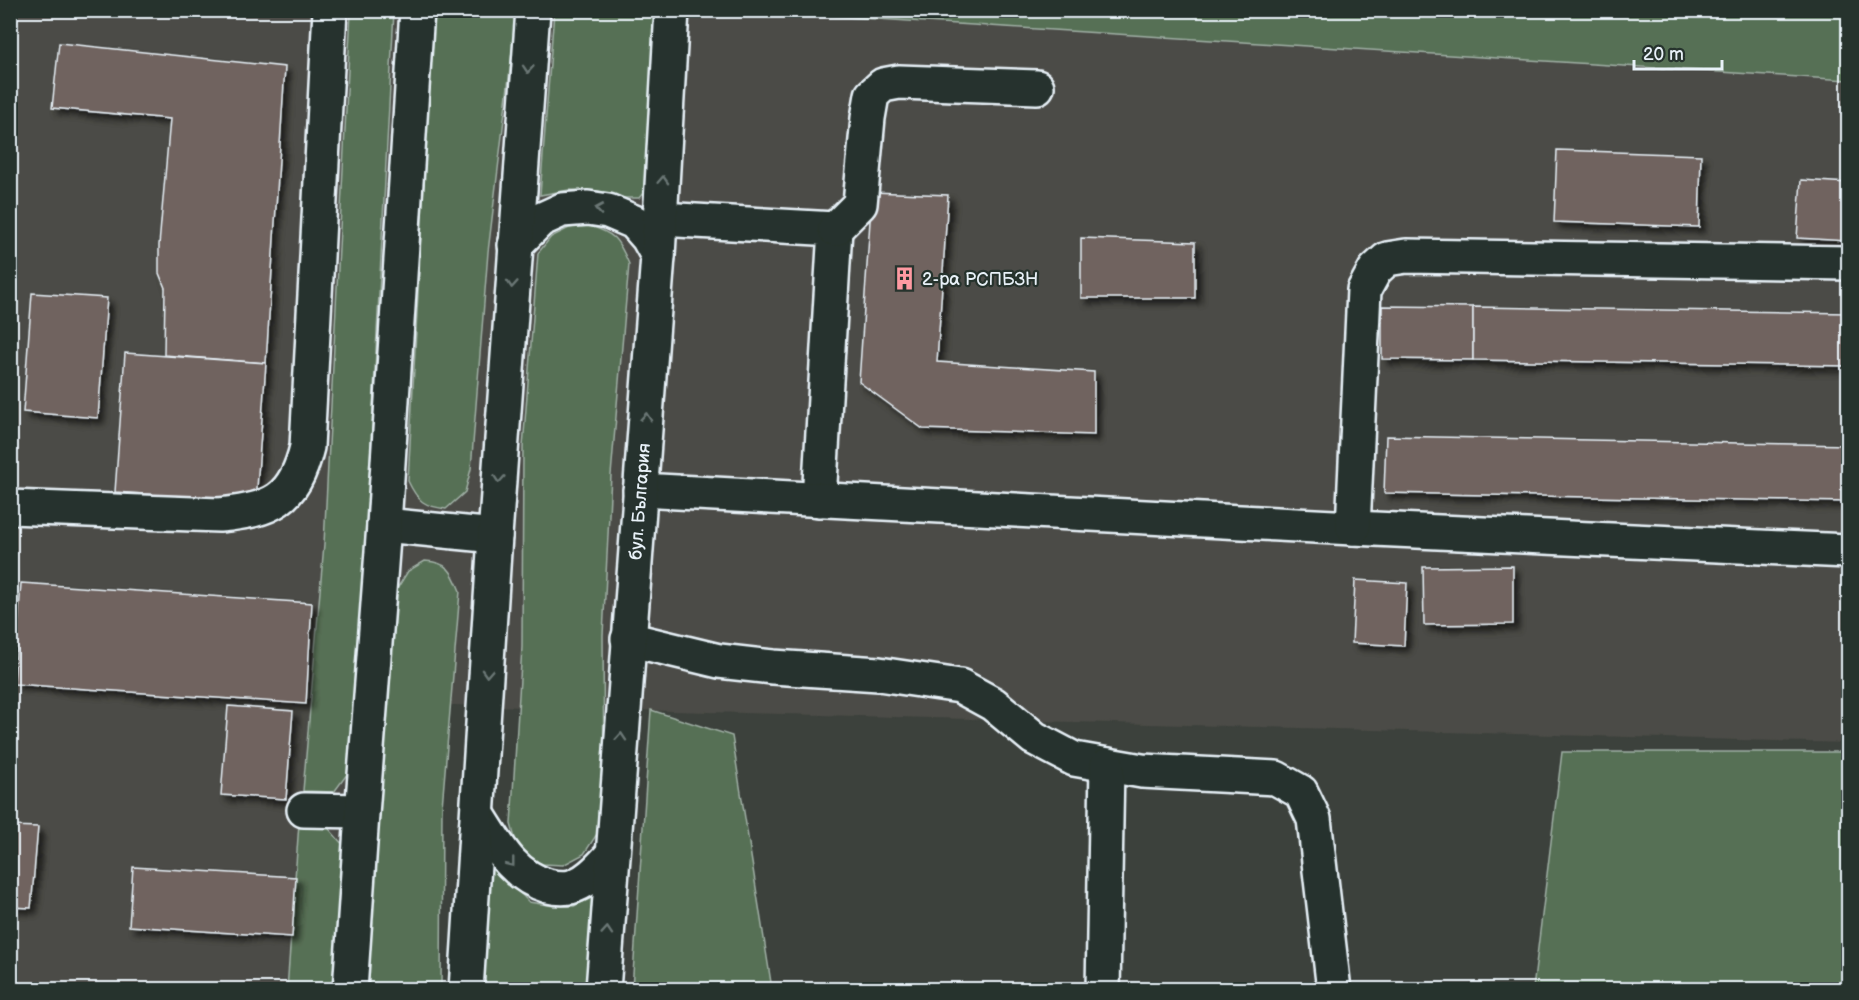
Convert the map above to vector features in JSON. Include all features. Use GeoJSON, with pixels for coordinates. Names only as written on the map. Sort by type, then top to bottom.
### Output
{"type":"FeatureCollection","features":[{"type":"Feature","properties":{"kind":"main road"},"geometry":{"type":"LineString","coordinates":[[10,507],[219,515],[262,508],[280,498],[291,487],[302,468],[307,447],[330,10]]}},
{"type":"Feature","properties":{"kind":"main road"},"geometry":{"type":"LineString","coordinates":[[350,990],[384,525],[417,10]]}},
{"type":"Feature","properties":{"kind":"main road"},"geometry":{"type":"LineString","coordinates":[[466,990],[495,536],[533,10]]}},
{"type":"Feature","properties":{"kind":"main road","name":"бул. България"},"geometry":{"type":"LineString","coordinates":[[603,990],[658,256],[672,10]]}},
{"type":"Feature","properties":{"kind":"main road"},"geometry":{"type":"LineString","coordinates":[[819,500],[835,229],[860,204],[872,95],[884,85],[899,82],[1037,87]]}},
{"type":"Feature","properties":{"kind":"main road"},"geometry":{"type":"LineString","coordinates":[[515,245],[540,220],[562,210],[588,208],[608,211],[634,222],[648,238],[658,256]]}},
{"type":"Feature","properties":{"kind":"main road"},"geometry":{"type":"LineString","coordinates":[[660,219],[835,229]]}},
{"type":"Feature","properties":{"kind":"main road"},"geometry":{"type":"LineString","coordinates":[[1353,528],[1364,290],[1375,270],[1387,259],[1406,256],[1848,263]]}},
{"type":"Feature","properties":{"kind":"main road"},"geometry":{"type":"LineString","coordinates":[[640,490],[1353,528],[1848,550]]}},
{"type":"Feature","properties":{"kind":"main road"},"geometry":{"type":"LineString","coordinates":[[384,525],[495,536]]}},
{"type":"Feature","properties":{"kind":"main road"},"geometry":{"type":"LineString","coordinates":[[628,639],[719,661],[879,674],[960,687],[993,704],[1034,738],[1074,759],[1142,771],[1276,778],[1301,792],[1314,819],[1334,990]]}},
{"type":"Feature","properties":{"kind":"main road"},"geometry":{"type":"LineString","coordinates":[[1104,990],[1107,765]]}},
{"type":"Feature","properties":{"kind":"main road"},"geometry":{"type":"LineString","coordinates":[[304,810],[362,811]]}},
{"type":"Feature","properties":{"kind":"main road"},"geometry":{"type":"LineString","coordinates":[[478,815],[517,871],[536,882],[555,887],[575,886],[591,877],[612,855]]}},
{"type":"Feature","properties":{"kind":"shaded area"},"geometry":{"type":"Polygon","coordinates":[[[10,11],[1848,11],[1848,743],[417,704],[399,989],[11,989],[10,11]]]}},
{"type":"Feature","properties":{"kind":"green space"},"geometry":{"type":"Polygon","coordinates":[[[765,10],[1848,11],[1848,80],[765,12],[765,10]]]}},
{"type":"Feature","properties":{"kind":"green space"},"geometry":{"type":"Polygon","coordinates":[[[351,11],[394,11],[367,521],[348,773],[334,792],[303,791],[324,544],[351,11]]]}},
{"type":"Feature","properties":{"kind":"green space"},"geometry":{"type":"Polygon","coordinates":[[[433,11],[517,11],[488,252],[471,469],[465,492],[446,509],[422,502],[408,481],[433,11]]]}},
{"type":"Feature","properties":{"kind":"green space"},"geometry":{"type":"Polygon","coordinates":[[[554,11],[660,11],[647,188],[639,198],[620,198],[598,191],[569,190],[540,195],[554,11]]]}},
{"type":"Feature","properties":{"kind":"green space"},"geometry":{"type":"Polygon","coordinates":[[[587,225],[614,238],[622,248],[629,264],[611,475],[603,635],[604,791],[597,834],[584,854],[563,865],[542,864],[526,856],[516,842],[511,824],[522,647],[523,447],[538,253],[551,237],[569,228],[587,225]]]}},
{"type":"Feature","properties":{"kind":"green space"},"geometry":{"type":"Polygon","coordinates":[[[425,561],[439,563],[448,569],[460,591],[442,807],[441,989],[365,990],[395,592],[408,571],[425,561]]]}},
{"type":"Feature","properties":{"kind":"green space"},"geometry":{"type":"Polygon","coordinates":[[[651,710],[732,736],[772,989],[632,989],[651,710]]]}},
{"type":"Feature","properties":{"kind":"green space"},"geometry":{"type":"Polygon","coordinates":[[[1562,752],[1848,752],[1848,989],[1533,989],[1562,752]]]}},
{"type":"Feature","properties":{"kind":"green space"},"geometry":{"type":"Polygon","coordinates":[[[299,823],[325,824],[343,845],[334,989],[287,990],[299,823]]]}},
{"type":"Feature","properties":{"kind":"green space"},"geometry":{"type":"Polygon","coordinates":[[[491,863],[529,902],[574,906],[592,897],[586,989],[483,990],[491,863]]]}},
{"type":"Feature","properties":{"kind":"building"},"geometry":{"type":"Polygon","coordinates":[[[59,43],[285,67],[266,363],[164,355],[165,288],[159,273],[159,245],[170,119],[52,108],[59,43]]]}},
{"type":"Feature","properties":{"kind":"building"},"geometry":{"type":"Polygon","coordinates":[[[1557,150],[1701,155],[1699,227],[1554,222],[1557,150]]]}},
{"type":"Feature","properties":{"kind":"building"},"geometry":{"type":"Polygon","coordinates":[[[1801,180],[1848,183],[1848,241],[1797,238],[1801,180]]]}},
{"type":"Feature","properties":{"kind":"building","name":"2-ра РСПБЗН"},"geometry":{"type":"Polygon","coordinates":[[[872,192],[948,195],[937,362],[1094,372],[1094,435],[923,429],[859,382],[872,192]]]}},
{"type":"Feature","properties":{"kind":"building"},"geometry":{"type":"Polygon","coordinates":[[[1081,238],[1195,242],[1195,298],[1081,298],[1081,238]]]}},
{"type":"Feature","properties":{"kind":"building"},"geometry":{"type":"Polygon","coordinates":[[[32,293],[107,298],[98,418],[23,412],[32,293]]]}},
{"type":"Feature","properties":{"kind":"building"},"geometry":{"type":"Polygon","coordinates":[[[1382,306],[1473,307],[1473,360],[1382,359],[1382,306]]]}},
{"type":"Feature","properties":{"kind":"building"},"geometry":{"type":"Polygon","coordinates":[[[1473,307],[1848,313],[1848,366],[1473,360],[1473,307]]]}},
{"type":"Feature","properties":{"kind":"building"},"geometry":{"type":"Polygon","coordinates":[[[125,353],[266,363],[256,502],[115,492],[125,353]]]}},
{"type":"Feature","properties":{"kind":"building"},"geometry":{"type":"Polygon","coordinates":[[[1386,436],[1848,445],[1848,502],[1384,493],[1386,436]]]}},
{"type":"Feature","properties":{"kind":"building"},"geometry":{"type":"Polygon","coordinates":[[[1513,566],[1513,624],[1424,625],[1423,567],[1513,566]]]}},
{"type":"Feature","properties":{"kind":"building"},"geometry":{"type":"Polygon","coordinates":[[[1355,580],[1407,583],[1404,646],[1352,643],[1355,580]]]}},
{"type":"Feature","properties":{"kind":"building"},"geometry":{"type":"Polygon","coordinates":[[[21,583],[312,603],[306,704],[14,684],[21,583]]]}},
{"type":"Feature","properties":{"kind":"building"},"geometry":{"type":"Polygon","coordinates":[[[228,706],[293,711],[286,799],[221,795],[228,706]]]}},
{"type":"Feature","properties":{"kind":"building"},"geometry":{"type":"Polygon","coordinates":[[[10,826],[38,827],[31,908],[10,907],[10,826]]]}},
{"type":"Feature","properties":{"kind":"building"},"geometry":{"type":"Polygon","coordinates":[[[133,867],[296,877],[292,937],[129,926],[133,867]]]}},
{"type":"Feature","properties":{"kind":"place","name":"2-ра РСПБЗН"},"geometry":{"type":"Point","coordinates":[904,279]}}]}
